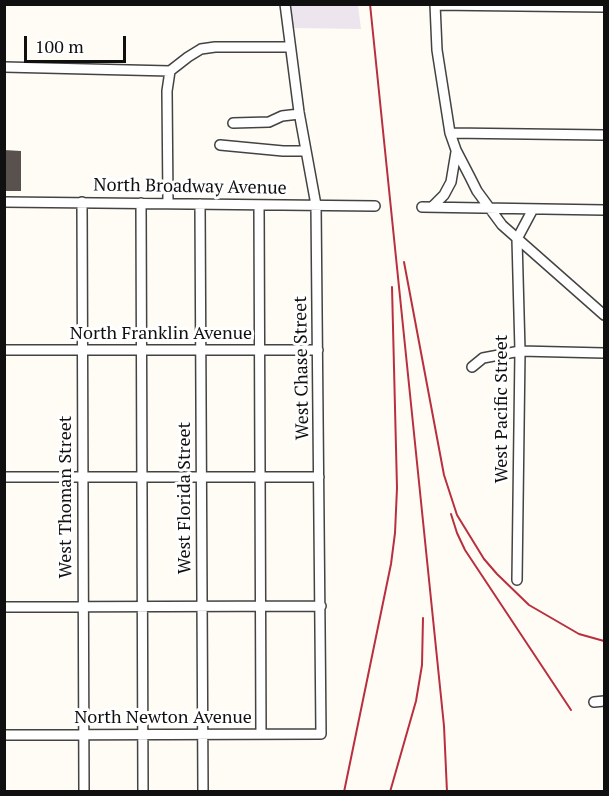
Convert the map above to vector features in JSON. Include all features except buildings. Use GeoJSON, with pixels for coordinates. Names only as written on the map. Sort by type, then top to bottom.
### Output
{"type":"FeatureCollection","features":[{"type":"Feature","properties":{"kind":"street","name":"West Chase Street"},"geometry":{"type":"LineString","coordinates":[[285,4],[299,114],[316,206],[321,734]]}},
{"type":"Feature","properties":{"kind":"street"},"geometry":{"type":"LineString","coordinates":[[604,7],[435,5],[438,60],[450,133],[477,191],[517,238],[604,315]]}},
{"type":"Feature","properties":{"kind":"street"},"geometry":{"type":"LineString","coordinates":[[4,67],[170,71],[201,49],[290,47]]}},
{"type":"Feature","properties":{"kind":"street"},"geometry":{"type":"LineString","coordinates":[[168,203],[167,91],[170,71]]}},
{"type":"Feature","properties":{"kind":"street"},"geometry":{"type":"LineString","coordinates":[[233,123],[269,122],[282,116],[299,114]]}},
{"type":"Feature","properties":{"kind":"street"},"geometry":{"type":"LineString","coordinates":[[450,133],[604,135]]}},
{"type":"Feature","properties":{"kind":"street"},"geometry":{"type":"LineString","coordinates":[[220,145],[306,151]]}},
{"type":"Feature","properties":{"kind":"street"},"geometry":{"type":"LineString","coordinates":[[432,207],[444,195],[451,182],[456,150]]}},
{"type":"Feature","properties":{"kind":"street","name":"North Broadway Avenue"},"geometry":{"type":"LineString","coordinates":[[4,202],[375,206]]}},
{"type":"Feature","properties":{"kind":"street","name":"West Thoman Street"},"geometry":{"type":"LineString","coordinates":[[81,202],[84,792]]}},
{"type":"Feature","properties":{"kind":"street"},"geometry":{"type":"LineString","coordinates":[[141,203],[143,792]]}},
{"type":"Feature","properties":{"kind":"street","name":"West Florida Street"},"geometry":{"type":"LineString","coordinates":[[200,204],[203,792]]}},
{"type":"Feature","properties":{"kind":"street"},"geometry":{"type":"LineString","coordinates":[[259,205],[261,734]]}},
{"type":"Feature","properties":{"kind":"street"},"geometry":{"type":"LineString","coordinates":[[422,207],[604,210]]}},
{"type":"Feature","properties":{"kind":"street"},"geometry":{"type":"LineString","coordinates":[[517,238],[533,209]]}},
{"type":"Feature","properties":{"kind":"street","name":"West Pacific Street"},"geometry":{"type":"LineString","coordinates":[[517,238],[520,351],[517,580]]}},
{"type":"Feature","properties":{"kind":"street","name":"North Franklin Avenue"},"geometry":{"type":"LineString","coordinates":[[4,350],[318,350]]}},
{"type":"Feature","properties":{"kind":"street"},"geometry":{"type":"LineString","coordinates":[[472,367],[483,358],[520,351],[604,353]]}},
{"type":"Feature","properties":{"kind":"street"},"geometry":{"type":"LineString","coordinates":[[4,477],[319,477]]}},
{"type":"Feature","properties":{"kind":"street"},"geometry":{"type":"LineString","coordinates":[[4,607],[321,606]]}},
{"type":"Feature","properties":{"kind":"street","name":"North Newton Avenue"},"geometry":{"type":"LineString","coordinates":[[4,735],[321,734]]}},
{"type":"Feature","properties":{"kind":"shaded area"},"geometry":{"type":"Polygon","coordinates":[[[291,5],[358,5],[361,29],[293,28],[291,5]]]}},
{"type":"Feature","properties":{"kind":"railway"},"geometry":{"type":"LineString","coordinates":[[370,4],[444,726],[447,792]]}},
{"type":"Feature","properties":{"kind":"railway"},"geometry":{"type":"LineString","coordinates":[[404,262],[444,475],[457,515],[484,559],[529,605],[579,634],[604,641]]}},
{"type":"Feature","properties":{"kind":"railway"},"geometry":{"type":"LineString","coordinates":[[344,792],[391,564],[395,533],[397,488],[392,287]]}},
{"type":"Feature","properties":{"kind":"railway"},"geometry":{"type":"LineString","coordinates":[[451,514],[465,550],[571,710]]}},
{"type":"Feature","properties":{"kind":"railway"},"geometry":{"type":"LineString","coordinates":[[390,792],[416,701],[422,665],[423,618]]}}]}
